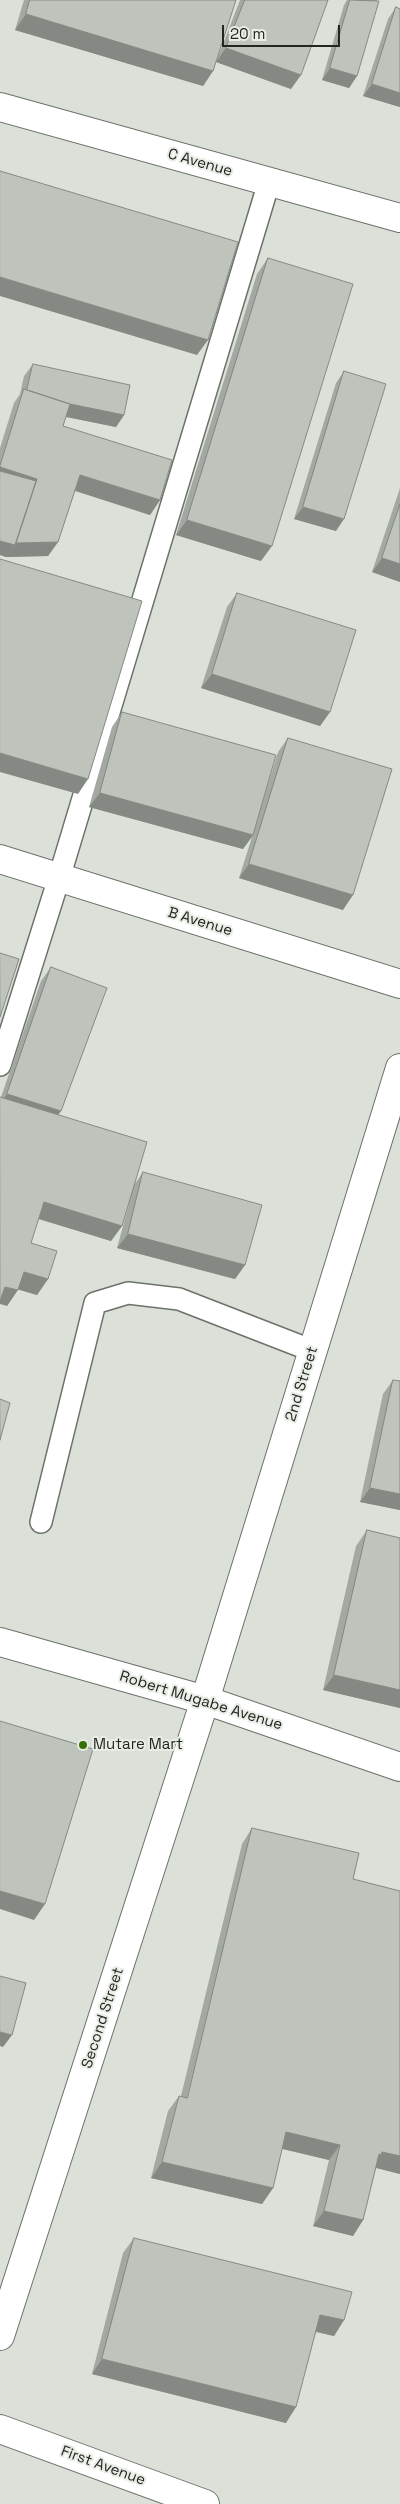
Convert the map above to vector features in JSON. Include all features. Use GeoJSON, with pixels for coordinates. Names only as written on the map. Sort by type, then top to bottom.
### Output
{"type":"FeatureCollection","features":[{"type":"Feature","properties":{"kind":"main road","name":"C Avenue"},"geometry":{"type":"LineString","coordinates":[[0,107],[400,218]]}},
{"type":"Feature","properties":{"kind":"main road","name":"B Avenue"},"geometry":{"type":"LineString","coordinates":[[0,860],[400,984]]}},
{"type":"Feature","properties":{"kind":"main road","name":"2nd Street"},"geometry":{"type":"LineString","coordinates":[[205,1700],[400,1068]]}},
{"type":"Feature","properties":{"kind":"main road","name":"Robert Mugabe Avenue"},"geometry":{"type":"LineString","coordinates":[[0,1642],[205,1700],[400,1767]]}},
{"type":"Feature","properties":{"kind":"main road","name":"Second Street"},"geometry":{"type":"LineString","coordinates":[[0,2336],[205,1700]]}},
{"type":"Feature","properties":{"kind":"main road","name":"First Avenue"},"geometry":{"type":"LineString","coordinates":[[0,2429],[205,2504]]}},
{"type":"Feature","properties":{"kind":"lane"},"geometry":{"type":"LineString","coordinates":[[0,1066],[60,878],[269,182]]}},
{"type":"Feature","properties":{"kind":"lane"},"geometry":{"type":"LineString","coordinates":[[41,1522],[94,1303],[128,1293],[179,1299],[312,1351]]}},
{"type":"Feature","properties":{"kind":"building"},"geometry":{"type":"Polygon","coordinates":[[[30,0],[236,0],[213,71],[26,14],[30,0]]]}},
{"type":"Feature","properties":{"kind":"building"},"geometry":{"type":"Polygon","coordinates":[[[245,0],[328,0],[301,75],[226,48],[245,0]]]}},
{"type":"Feature","properties":{"kind":"building"},"geometry":{"type":"Polygon","coordinates":[[[350,0],[379,1],[357,76],[330,68],[350,0]]]}},
{"type":"Feature","properties":{"kind":"building"},"geometry":{"type":"Polygon","coordinates":[[[396,7],[400,9],[400,93],[372,84],[396,7]]]}},
{"type":"Feature","properties":{"kind":"building"},"geometry":{"type":"Polygon","coordinates":[[[0,171],[238,242],[208,340],[0,277],[0,171]]]}},
{"type":"Feature","properties":{"kind":"building"},"geometry":{"type":"Polygon","coordinates":[[[268,258],[353,284],[272,546],[187,520],[268,258]]]}},
{"type":"Feature","properties":{"kind":"building"},"geometry":{"type":"Polygon","coordinates":[[[33,364],[130,385],[124,415],[70,404],[27,390],[33,364]]]}},
{"type":"Feature","properties":{"kind":"building"},"geometry":{"type":"Polygon","coordinates":[[[344,371],[386,384],[344,519],[303,507],[344,371]]]}},
{"type":"Feature","properties":{"kind":"building"},"geometry":{"type":"Polygon","coordinates":[[[24,389],[70,404],[63,426],[172,460],[160,500],[80,475],[58,542],[16,543],[37,479],[0,466],[24,389]]]}},
{"type":"Feature","properties":{"kind":"building"},"geometry":{"type":"Polygon","coordinates":[[[0,471],[36,481],[15,545],[0,541],[0,471]]]}},
{"type":"Feature","properties":{"kind":"building"},"geometry":{"type":"Polygon","coordinates":[[[400,504],[400,564],[382,558],[400,504]]]}},
{"type":"Feature","properties":{"kind":"building"},"geometry":{"type":"Polygon","coordinates":[[[0,559],[142,601],[88,779],[0,753],[0,559]]]}},
{"type":"Feature","properties":{"kind":"building"},"geometry":{"type":"Polygon","coordinates":[[[237,593],[356,630],[330,712],[212,674],[237,593]]]}},
{"type":"Feature","properties":{"kind":"building"},"geometry":{"type":"Polygon","coordinates":[[[122,712],[276,755],[253,835],[100,793],[122,712]]]}},
{"type":"Feature","properties":{"kind":"building"},"geometry":{"type":"Polygon","coordinates":[[[288,738],[392,769],[353,895],[249,864],[288,738]]]}},
{"type":"Feature","properties":{"kind":"building"},"geometry":{"type":"Polygon","coordinates":[[[0,953],[19,959],[0,1017],[0,953]]]}},
{"type":"Feature","properties":{"kind":"building"},"geometry":{"type":"Polygon","coordinates":[[[51,967],[107,988],[61,1111],[7,1094],[51,967]]]}},
{"type":"Feature","properties":{"kind":"building"},"geometry":{"type":"Polygon","coordinates":[[[0,1097],[147,1142],[122,1226],[44,1202],[31,1243],[57,1251],[48,1279],[24,1272],[18,1290],[5,1287],[0,1301],[0,1097]]]}},
{"type":"Feature","properties":{"kind":"building"},"geometry":{"type":"Polygon","coordinates":[[[143,1172],[262,1205],[245,1265],[128,1234],[143,1172]]]}},
{"type":"Feature","properties":{"kind":"building"},"geometry":{"type":"Polygon","coordinates":[[[393,1380],[400,1381],[400,1494],[370,1488],[393,1380]]]}},
{"type":"Feature","properties":{"kind":"building"},"geometry":{"type":"Polygon","coordinates":[[[0,1399],[10,1403],[0,1440],[0,1399]]]}},
{"type":"Feature","properties":{"kind":"building"},"geometry":{"type":"Polygon","coordinates":[[[367,1530],[400,1538],[400,1690],[334,1675],[367,1530]]]}},
{"type":"Feature","properties":{"kind":"building"},"geometry":{"type":"Polygon","coordinates":[[[0,1721],[93,1749],[45,1904],[0,1891],[0,1721]]]}},
{"type":"Feature","properties":{"kind":"building"},"geometry":{"type":"Polygon","coordinates":[[[252,1828],[359,1853],[353,1879],[400,1891],[400,2156],[382,2152],[381,2155],[379,2154],[363,2220],[324,2211],[340,2145],[286,2132],[273,2188],[162,2162],[179,2096],[187,2098],[252,1828]]]}},
{"type":"Feature","properties":{"kind":"building"},"geometry":{"type":"Polygon","coordinates":[[[0,1976],[26,1983],[12,2035],[0,2032],[0,1976]]]}},
{"type":"Feature","properties":{"kind":"building"},"geometry":{"type":"Polygon","coordinates":[[[134,2238],[352,2292],[344,2320],[320,2315],[296,2407],[102,2359],[134,2238]]]}},
{"type":"Feature","properties":{"kind":"place","name":"Mutare Mart"},"geometry":{"type":"Point","coordinates":[83,1745]}}]}
